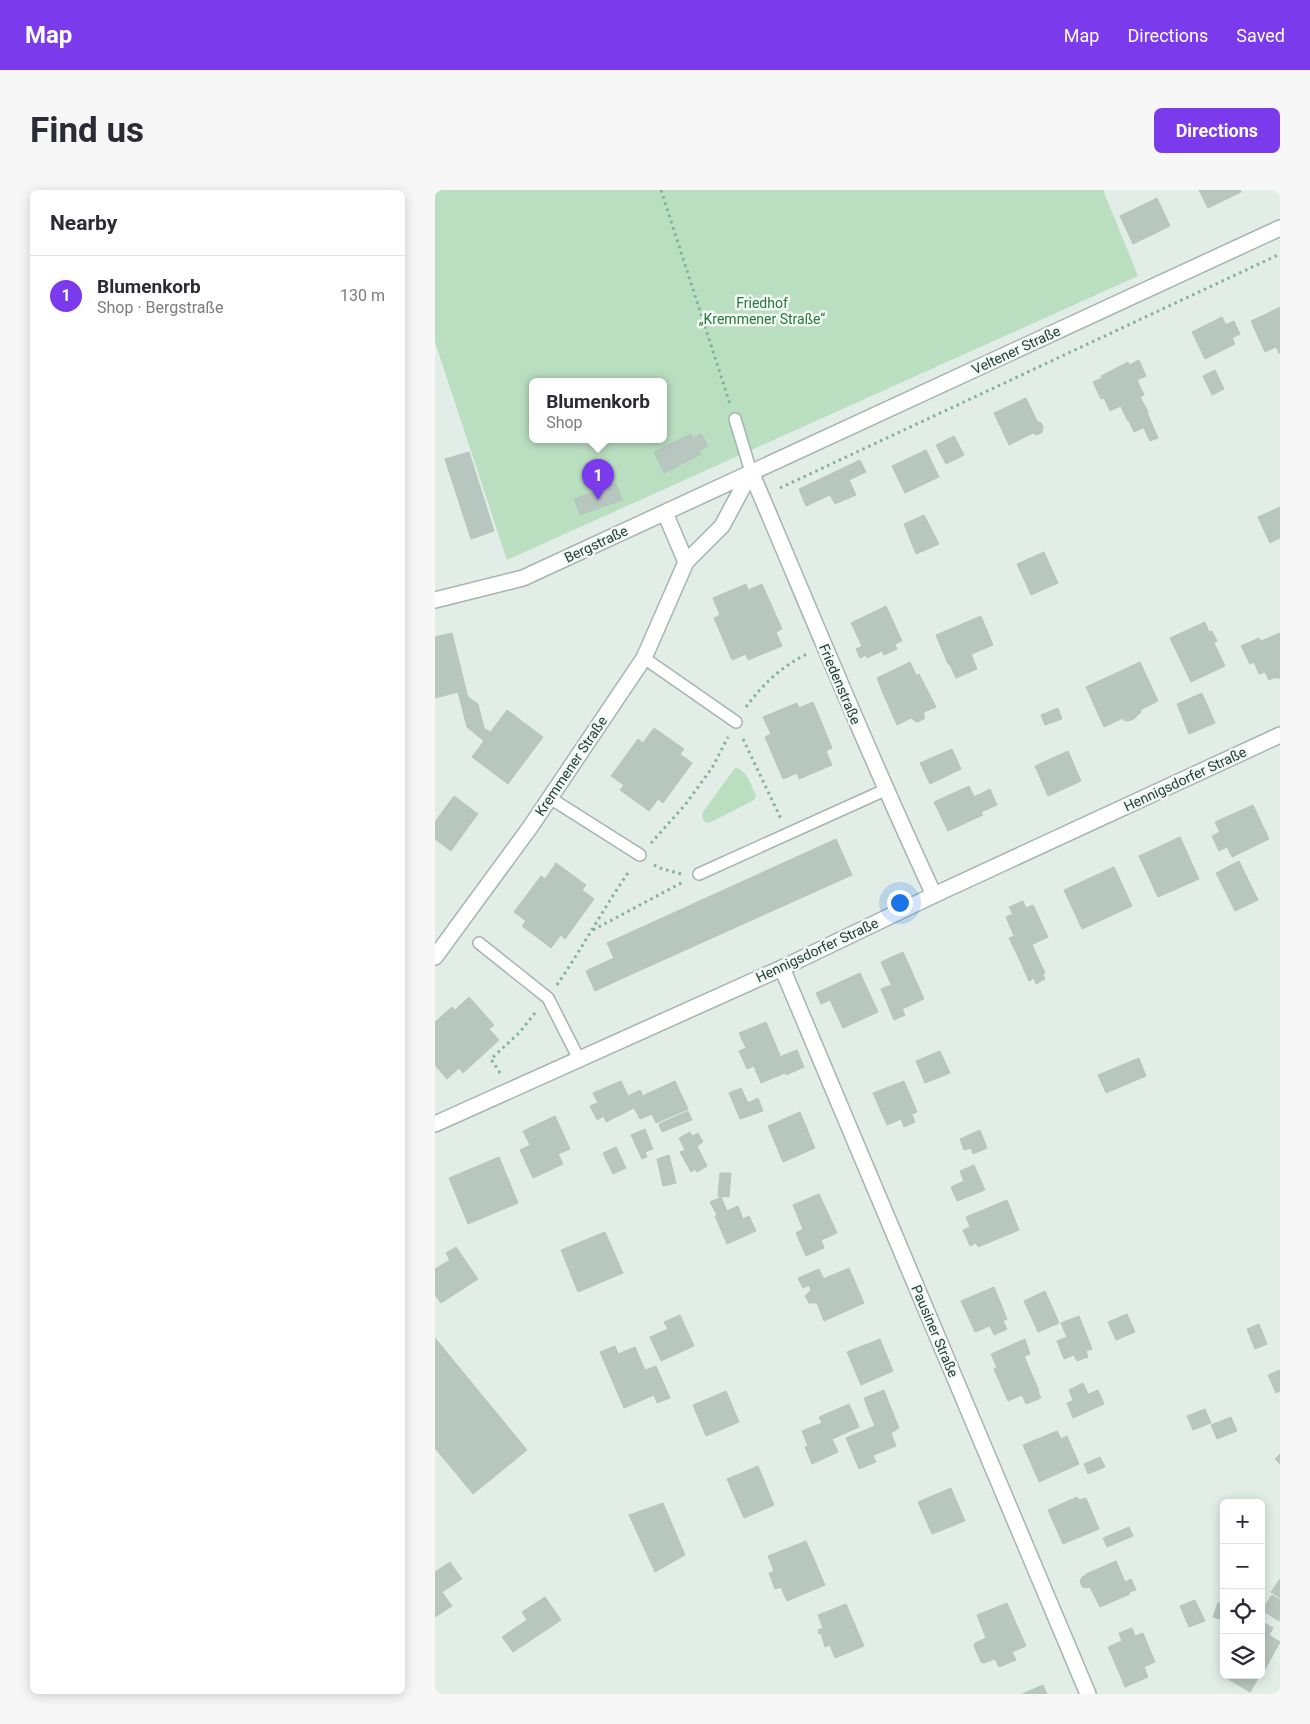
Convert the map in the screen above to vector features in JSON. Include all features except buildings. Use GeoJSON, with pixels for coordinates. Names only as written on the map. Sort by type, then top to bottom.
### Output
{"type":"FeatureCollection","features":[{"type":"Feature","properties":{"kind":"street","name":"Veltener Straße"},"geometry":{"type":"LineString","coordinates":[[751,472],[1280,228]]}},
{"type":"Feature","properties":{"kind":"street","name":"Friedenstraße"},"geometry":{"type":"LineString","coordinates":[[751,472],[823,647],[885,790],[934,895]]}},
{"type":"Feature","properties":{"kind":"street","name":"Bergstraße"},"geometry":{"type":"LineString","coordinates":[[435,600],[523,578],[751,472]]}},
{"type":"Feature","properties":{"kind":"street","name":"Kremmener Straße"},"geometry":{"type":"LineString","coordinates":[[435,957],[550,798],[644,658],[687,562],[722,526],[751,472]]}},
{"type":"Feature","properties":{"kind":"street"},"geometry":{"type":"LineString","coordinates":[[665,513],[687,562]]}},
{"type":"Feature","properties":{"kind":"street","name":"Hennigsdorfer Straße"},"geometry":{"type":"LineString","coordinates":[[435,1124],[782,968],[934,895],[1280,735]]}},
{"type":"Feature","properties":{"kind":"street","name":"Pausiner Straße"},"geometry":{"type":"LineString","coordinates":[[782,968],[1088,1694]]}},
{"type":"Feature","properties":{"kind":"lane"},"geometry":{"type":"LineString","coordinates":[[735,419],[751,472]]}},
{"type":"Feature","properties":{"kind":"lane"},"geometry":{"type":"LineString","coordinates":[[644,658],[736,722]]}},
{"type":"Feature","properties":{"kind":"lane"},"geometry":{"type":"LineString","coordinates":[[699,874],[885,790]]}},
{"type":"Feature","properties":{"kind":"lane"},"geometry":{"type":"LineString","coordinates":[[550,798],[640,855]]}},
{"type":"Feature","properties":{"kind":"lane"},"geometry":{"type":"LineString","coordinates":[[479,942],[548,998],[579,1059]]}},
{"type":"Feature","properties":{"kind":"path"},"geometry":{"type":"LineString","coordinates":[[661,190],[735,419]]}},
{"type":"Feature","properties":{"kind":"path"},"geometry":{"type":"LineString","coordinates":[[762,497],[1280,254]]}},
{"type":"Feature","properties":{"kind":"path"},"geometry":{"type":"LineString","coordinates":[[736,722],[788,833]]}},
{"type":"Feature","properties":{"kind":"path"},"geometry":{"type":"LineString","coordinates":[[640,855],[660,868],[677,874],[699,874]]}},
{"type":"Feature","properties":{"kind":"path"},"geometry":{"type":"LineString","coordinates":[[593,930],[699,874]]}},
{"type":"Feature","properties":{"kind":"green space","name":"Friedhof „Kremmener Straße“"},"geometry":{"type":"Polygon","coordinates":[[[435,190],[1103,190],[1138,276],[507,560],[435,342],[435,190]]]}},
{"type":"Feature","properties":{"kind":"green space"},"geometry":{"type":"Polygon","coordinates":[[[735,768],[743,771],[748,778],[756,795],[754,800],[709,823],[705,822],[702,818],[703,812],[735,768]]]}},
{"type":"Feature","properties":{"kind":"place","name":"Blumenkorb"},"geometry":{"type":"Point","coordinates":[598,500]}}]}
